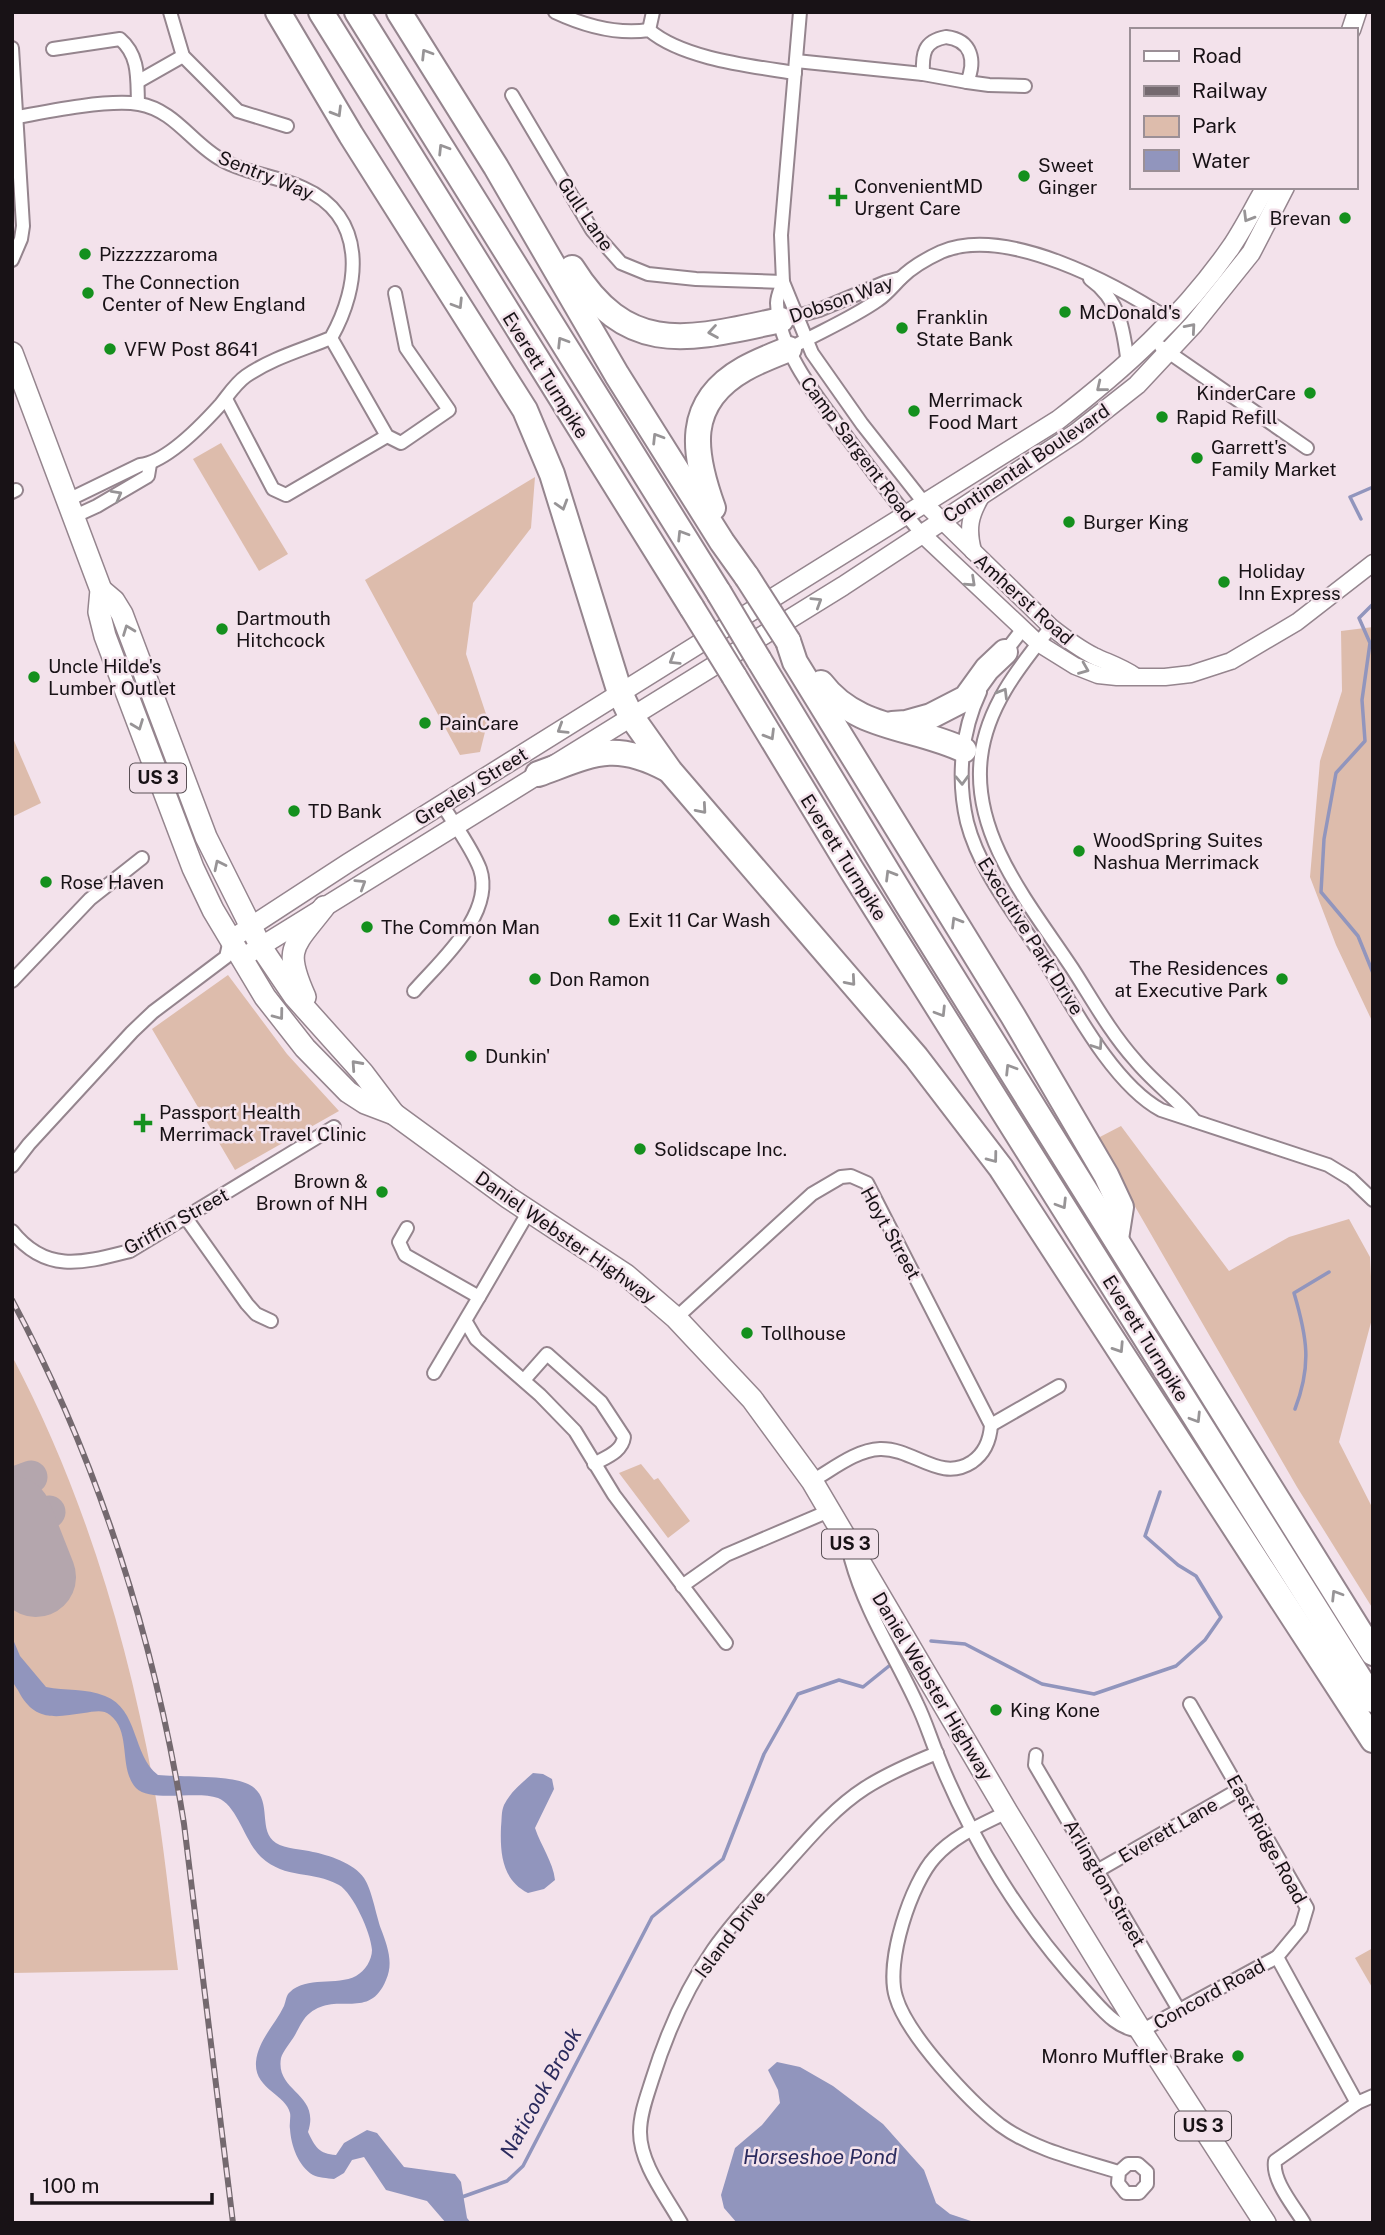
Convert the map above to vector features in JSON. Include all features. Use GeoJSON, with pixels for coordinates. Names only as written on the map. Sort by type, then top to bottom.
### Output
{"type":"FeatureCollection","features":[{"type":"Feature","properties":{"kind":"highway"},"geometry":{"type":"LineString","coordinates":[[278,12],[351,135],[525,410],[552,474],[620,693],[631,716],[670,771],[916,1057],[1001,1168],[1373,1740]]}},
{"type":"Feature","properties":{"kind":"highway","name":"Everett Turnpike"},"geometry":{"type":"LineString","coordinates":[[321,12],[845,859],[1373,1700]]}},
{"type":"Feature","properties":{"kind":"highway","name":"Everett Turnpike"},"geometry":{"type":"LineString","coordinates":[[357,12],[719,593],[749,655],[1373,1653]]}},
{"type":"Feature","properties":{"kind":"highway"},"geometry":{"type":"LineString","coordinates":[[399,12],[511,193],[617,374],[722,542],[788,641],[805,658],[831,697],[861,717],[949,743],[972,754]]}},
{"type":"Feature","properties":{"kind":"highway"},"geometry":{"type":"LineString","coordinates":[[511,193],[548,234],[590,295],[623,323],[657,336],[682,336],[788,318]]}},
{"type":"Feature","properties":{"kind":"highway"},"geometry":{"type":"LineString","coordinates":[[747,577],[734,543],[714,510],[704,481],[697,454],[699,426],[707,406],[725,383],[742,370],[797,344]]}},
{"type":"Feature","properties":{"kind":"highway"},"geometry":{"type":"LineString","coordinates":[[788,641],[795,662],[1013,1016],[1106,1175],[1121,1207],[1116,1239]]}},
{"type":"Feature","properties":{"kind":"highway"},"geometry":{"type":"LineString","coordinates":[[887,724],[906,723],[947,709],[966,698],[987,669],[1005,652]]}},
{"type":"Feature","properties":{"kind":"highway"},"geometry":{"type":"LineString","coordinates":[[538,774],[607,752],[634,754],[670,771]]}},
{"type":"Feature","properties":{"kind":"main road","name":"Continental Boulevard"},"geometry":{"type":"LineString","coordinates":[[728,627],[1058,420],[1128,365],[1231,247],[1265,189]]}},
{"type":"Feature","properties":{"kind":"main road","name":"Continental Boulevard"},"geometry":{"type":"LineString","coordinates":[[749,655],[940,521],[1048,453],[1137,385],[1169,354],[1251,253],[1284,189]]}},
{"type":"Feature","properties":{"kind":"main road","name":"Daniel Webster Highway"},"geometry":{"type":"LineString","coordinates":[[12,353],[101,590],[101,624],[117,672],[193,868],[232,951],[285,1023],[348,1092],[365,1103],[394,1114],[529,1211],[626,1275],[676,1318],[752,1399],[812,1481],[1007,1812],[1141,2031],[1265,2223]]}},
{"type":"Feature","properties":{"kind":"main road","name":"Daniel Webster Highway"},"geometry":{"type":"LineString","coordinates":[[101,590],[114,601],[122,614],[206,837],[261,947],[294,996],[382,1095],[394,1114]]}},
{"type":"Feature","properties":{"kind":"main road","name":"Greeley Street"},"geometry":{"type":"LineString","coordinates":[[232,951],[250,926],[728,627]]}},
{"type":"Feature","properties":{"kind":"main road","name":"Greeley Street"},"geometry":{"type":"LineString","coordinates":[[232,951],[261,947],[631,716],[749,655]]}},
{"type":"Feature","properties":{"kind":"main road"},"geometry":{"type":"LineString","coordinates":[[314,1018],[295,977],[292,957],[299,939],[324,907]]}},
{"type":"Feature","properties":{"kind":"street"},"geometry":{"type":"LineString","coordinates":[[170,12],[183,56],[238,111],[287,126]]}},
{"type":"Feature","properties":{"kind":"street"},"geometry":{"type":"LineString","coordinates":[[555,12],[577,22],[618,32],[649,30],[659,39],[713,58],[795,67],[862,66],[989,85],[1026,86]]}},
{"type":"Feature","properties":{"kind":"street"},"geometry":{"type":"LineString","coordinates":[[649,30],[653,12]]}},
{"type":"Feature","properties":{"kind":"street","name":"Camp Sargent Road"},"geometry":{"type":"LineString","coordinates":[[800,12],[781,234],[783,282],[776,300],[788,318],[805,380],[922,534]]}},
{"type":"Feature","properties":{"kind":"street"},"geometry":{"type":"LineString","coordinates":[[923,74],[922,57],[926,45],[939,38],[954,38],[965,44],[973,59],[967,82]]}},
{"type":"Feature","properties":{"kind":"street"},"geometry":{"type":"LineString","coordinates":[[53,49],[120,39],[129,47],[139,81],[138,103]]}},
{"type":"Feature","properties":{"kind":"street"},"geometry":{"type":"LineString","coordinates":[[12,48],[23,226],[12,260]]}},
{"type":"Feature","properties":{"kind":"street"},"geometry":{"type":"LineString","coordinates":[[139,81],[183,56]]}},
{"type":"Feature","properties":{"kind":"street","name":"Gull Lane"},"geometry":{"type":"LineString","coordinates":[[513,95],[592,230],[621,262],[648,274],[696,279],[783,282]]}},
{"type":"Feature","properties":{"kind":"street","name":"Sentry Way"},"geometry":{"type":"LineString","coordinates":[[18,117],[119,103],[138,103],[158,110],[192,134],[219,159],[303,188],[328,201],[345,223],[352,250],[352,279],[346,307],[331,338]]}},
{"type":"Feature","properties":{"kind":"street","name":"Dobson Way"},"geometry":{"type":"LineString","coordinates":[[788,318],[819,310],[901,278],[942,252],[964,246],[1017,250],[1069,265],[1108,282],[1170,320]]}},
{"type":"Feature","properties":{"kind":"street","name":"Dobson Way"},"geometry":{"type":"LineString","coordinates":[[1069,265],[1101,287],[1115,306],[1124,331],[1128,365]]}},
{"type":"Feature","properties":{"kind":"street","name":"Dobson Way"},"geometry":{"type":"LineString","coordinates":[[797,344],[876,302],[891,291],[901,278]]}},
{"type":"Feature","properties":{"kind":"street"},"geometry":{"type":"LineString","coordinates":[[69,509],[97,506],[148,476],[150,464],[208,419],[244,377],[267,363],[331,338],[387,436],[401,443],[449,410],[406,348],[394,293]]}},
{"type":"Feature","properties":{"kind":"street","name":"Camp Sargent Road"},"geometry":{"type":"LineString","coordinates":[[788,318],[797,344],[833,385],[925,505]]}},
{"type":"Feature","properties":{"kind":"street"},"geometry":{"type":"LineString","coordinates":[[1153,339],[1169,354],[1307,448]]}},
{"type":"Feature","properties":{"kind":"street"},"geometry":{"type":"LineString","coordinates":[[226,399],[273,489],[285,495],[387,436]]}},
{"type":"Feature","properties":{"kind":"street"},"geometry":{"type":"LineString","coordinates":[[974,554],[969,520],[982,495]]}},
{"type":"Feature","properties":{"kind":"street","name":"Amherst Road"},"geometry":{"type":"LineString","coordinates":[[925,505],[1069,642],[1092,655],[1122,666],[1135,676]]}},
{"type":"Feature","properties":{"kind":"street","name":"Amherst Road"},"geometry":{"type":"LineString","coordinates":[[922,534],[1038,643],[1075,666],[1098,675],[1165,677],[1191,674],[1231,662],[1297,622],[1373,563]]}},
{"type":"Feature","properties":{"kind":"street","name":"Executive Park Drive"},"geometry":{"type":"LineString","coordinates":[[1051,627],[998,702],[961,780],[965,812],[973,839],[993,879],[1111,1062],[1154,1106],[1169,1114],[1328,1165],[1352,1179],[1373,1200]]}},
{"type":"Feature","properties":{"kind":"street","name":"Executive Park Drive"},"geometry":{"type":"LineString","coordinates":[[1023,630],[1005,652],[974,704],[972,754],[988,825],[1013,876],[1116,1038],[1153,1081],[1195,1121]]}},
{"type":"Feature","properties":{"kind":"street"},"geometry":{"type":"LineString","coordinates":[[414,991],[465,931],[474,917],[483,892],[479,868],[442,804]]}},
{"type":"Feature","properties":{"kind":"street"},"geometry":{"type":"LineString","coordinates":[[12,981],[90,899],[142,858]]}},
{"type":"Feature","properties":{"kind":"street","name":"Greeley Street"},"geometry":{"type":"LineString","coordinates":[[12,1166],[132,1032],[153,1012],[232,951]]}},
{"type":"Feature","properties":{"kind":"street","name":"Griffin Street"},"geometry":{"type":"LineString","coordinates":[[12,1230],[28,1249],[54,1261],[94,1259],[130,1251],[334,1126]]}},
{"type":"Feature","properties":{"kind":"street","name":"Hoyt Street"},"geometry":{"type":"LineString","coordinates":[[676,1318],[811,1194],[841,1177],[859,1178],[867,1183],[872,1191],[990,1425]]}},
{"type":"Feature","properties":{"kind":"street"},"geometry":{"type":"LineString","coordinates":[[433,1373],[466,1322],[529,1211]]}},
{"type":"Feature","properties":{"kind":"street"},"geometry":{"type":"LineString","coordinates":[[186,1218],[247,1304],[256,1314],[271,1321]]}},
{"type":"Feature","properties":{"kind":"street"},"geometry":{"type":"LineString","coordinates":[[407,1228],[399,1242],[405,1255],[479,1297]]}},
{"type":"Feature","properties":{"kind":"street"},"geometry":{"type":"LineString","coordinates":[[466,1322],[476,1339],[524,1380],[575,1431],[594,1464],[726,1643]]}},
{"type":"Feature","properties":{"kind":"street"},"geometry":{"type":"LineString","coordinates":[[524,1380],[547,1354],[601,1402],[624,1437],[623,1445],[617,1451],[594,1464]]}},
{"type":"Feature","properties":{"kind":"street"},"geometry":{"type":"LineString","coordinates":[[812,1481],[859,1455],[880,1449],[911,1455],[948,1470],[958,1468],[984,1451],[990,1425],[1059,1386]]}},
{"type":"Feature","properties":{"kind":"street"},"geometry":{"type":"LineString","coordinates":[[682,1586],[726,1555],[829,1511]]}},
{"type":"Feature","properties":{"kind":"street"},"geometry":{"type":"LineString","coordinates":[[843,1534],[860,1592],[908,1683],[928,1727],[936,1753],[973,1829],[1009,1895],[1076,1980],[1111,2019],[1131,2030],[1141,2031]]}},
{"type":"Feature","properties":{"kind":"street","name":"East Ridge Road"},"geometry":{"type":"LineString","coordinates":[[1190,1704],[1307,1908],[1301,1928],[1277,1957]]}},
{"type":"Feature","properties":{"kind":"street","name":"Island Drive"},"geometry":{"type":"LineString","coordinates":[[681,2223],[648,2162],[640,2131],[644,2106],[658,2061],[698,1973],[731,1927],[812,1834],[841,1806],[881,1779],[936,1753]]}},
{"type":"Feature","properties":{"kind":"street","name":"Arlington Street"},"geometry":{"type":"LineString","coordinates":[[1036,1755],[1035,1765],[1179,2010]]}},
{"type":"Feature","properties":{"kind":"street","name":"Everett Lane"},"geometry":{"type":"LineString","coordinates":[[1097,1871],[1240,1789]]}},
{"type":"Feature","properties":{"kind":"street"},"geometry":{"type":"LineString","coordinates":[[1007,1812],[948,1844],[922,1874],[896,1949],[892,1977],[896,1998],[907,2021],[932,2054],[1001,2126],[1035,2143],[1119,2172]]}},
{"type":"Feature","properties":{"kind":"street"},"geometry":{"type":"LineString","coordinates":[[1277,1957],[1357,2103]]}},
{"type":"Feature","properties":{"kind":"street","name":"Concord Road"},"geometry":{"type":"LineString","coordinates":[[1141,2031],[1277,1957]]}},
{"type":"Feature","properties":{"kind":"street"},"geometry":{"type":"LineString","coordinates":[[1304,2223],[1280,2183],[1275,2171],[1275,2161],[1357,2103],[1373,2096]]}},
{"type":"Feature","properties":{"kind":"green space"},"geometry":{"type":"Polygon","coordinates":[[[221,443],[288,554],[259,571],[193,459],[221,443]]]}},
{"type":"Feature","properties":{"kind":"green space"},"geometry":{"type":"Polygon","coordinates":[[[535,477],[531,528],[473,603],[466,654],[488,720],[480,752],[460,755],[365,580],[535,477]]]}},
{"type":"Feature","properties":{"kind":"green space"},"geometry":{"type":"Polygon","coordinates":[[[1373,627],[1373,1023],[1336,945],[1310,877],[1320,761],[1342,691],[1341,631],[1373,627]]]}},
{"type":"Feature","properties":{"kind":"green space"},"geometry":{"type":"Polygon","coordinates":[[[12,736],[41,803],[12,817],[12,736]]]}},
{"type":"Feature","properties":{"kind":"green space"},"geometry":{"type":"Polygon","coordinates":[[[228,975],[287,1054],[339,1111],[235,1170],[152,1029],[228,975]]]}},
{"type":"Feature","properties":{"kind":"green space"},"geometry":{"type":"Polygon","coordinates":[[[1121,1126],[1229,1271],[1289,1237],[1349,1219],[1370,1257],[1373,1315],[1339,1442],[1373,1509],[1373,1609],[1297,1487],[1096,1139],[1121,1126]]]}},
{"type":"Feature","properties":{"kind":"green space"},"geometry":{"type":"Polygon","coordinates":[[[12,1356],[60,1458],[99,1563],[115,1617],[153,1781],[178,1970],[12,1973],[12,1356]]]}},
{"type":"Feature","properties":{"kind":"green space"},"geometry":{"type":"Polygon","coordinates":[[[641,1464],[654,1480],[658,1478],[690,1521],[668,1538],[619,1473],[641,1464]]]}},
{"type":"Feature","properties":{"kind":"green space"},"geometry":{"type":"Polygon","coordinates":[[[1373,1948],[1373,1989],[1355,1958],[1373,1948]]]}},
{"type":"Feature","properties":{"kind":"water"},"geometry":{"type":"Polygon","coordinates":[[[12,1637],[20,1656],[46,1687],[90,1692],[116,1702],[130,1721],[144,1756],[158,1775],[217,1778],[248,1784],[261,1797],[267,1830],[276,1843],[333,1858],[354,1868],[364,1878],[389,1954],[386,1980],[371,1999],[362,2003],[331,2004],[308,2015],[282,2055],[281,2069],[290,2086],[304,2100],[310,2119],[308,2132],[318,2149],[336,2155],[344,2143],[367,2130],[377,2133],[404,2167],[455,2174],[461,2182],[467,2218],[471,2223],[446,2223],[427,2201],[386,2190],[364,2157],[352,2160],[344,2173],[334,2179],[313,2175],[299,2161],[294,2148],[287,2106],[265,2085],[257,2071],[257,2054],[289,1993],[304,1984],[356,1976],[369,1961],[372,1950],[368,1934],[350,1896],[329,1880],[290,1872],[270,1864],[255,1850],[230,1808],[218,1798],[152,1795],[136,1788],[127,1771],[121,1731],[110,1715],[98,1711],[48,1716],[26,1703],[12,1680],[12,1637]]]}},
{"type":"Feature","properties":{"kind":"water"},"geometry":{"type":"Polygon","coordinates":[[[533,1773],[552,1779],[554,1789],[535,1828],[555,1880],[544,1889],[528,1893],[513,1881],[504,1865],[501,1827],[504,1805],[517,1787],[533,1773]]]}},
{"type":"Feature","properties":{"kind":"water","name":"Horseshoe Pond"},"geometry":{"type":"Polygon","coordinates":[[[777,2062],[800,2067],[833,2086],[883,2124],[924,2170],[936,2203],[950,2214],[977,2223],[737,2223],[724,2208],[721,2195],[735,2148],[762,2125],[780,2103],[778,2090],[768,2070],[777,2062]]]}},
{"type":"Feature","properties":{"kind":"waterway","name":"Naticook Brook"},"geometry":{"type":"LineString","coordinates":[[1361,519],[1350,497],[1373,487]]}},
{"type":"Feature","properties":{"kind":"waterway","name":"Naticook Brook"},"geometry":{"type":"LineString","coordinates":[[1373,604],[1359,618],[1370,643],[1362,700],[1365,741],[1336,773],[1324,839],[1321,892],[1358,936],[1373,973]]}},
{"type":"Feature","properties":{"kind":"waterway","name":"Naticook Brook"},"geometry":{"type":"LineString","coordinates":[[1295,1409],[1304,1378],[1306,1351],[1294,1293],[1329,1272]]}},
{"type":"Feature","properties":{"kind":"waterway","name":"Naticook Brook"},"geometry":{"type":"LineString","coordinates":[[931,1641],[965,1644],[1042,1684],[1094,1694],[1176,1666],[1205,1640],[1221,1617],[1196,1576],[1178,1565],[1145,1536],[1160,1492]]}},
{"type":"Feature","properties":{"kind":"waterway","name":"Naticook Brook"},"geometry":{"type":"LineString","coordinates":[[462,2197],[507,2181],[523,2166],[652,1917],[723,1859],[764,1754],[798,1694],[839,1680],[863,1687],[889,1666]]}},
{"type":"Feature","properties":{"kind":"taxiway"},"geometry":{"type":"LineString","coordinates":[[12,1484],[31,1477]]}},
{"type":"Feature","properties":{"kind":"taxiway"},"geometry":{"type":"LineString","coordinates":[[15,1524],[49,1512]]}},
{"type":"Feature","properties":{"kind":"runway"},"geometry":{"type":"LineString","coordinates":[[12,1516],[36,1577]]}},
{"type":"Feature","properties":{"kind":"railway"},"geometry":{"type":"LineString","coordinates":[[12,1300],[72,1425],[97,1489],[140,1621],[157,1688],[184,1824],[233,2223]]}},
{"type":"Feature","properties":{"kind":"place","name":"Sweet Ginger"},"geometry":{"type":"Point","coordinates":[1024,176]}},
{"type":"Feature","properties":{"kind":"place","name":"ConvenientMD Urgent Care"},"geometry":{"type":"Point","coordinates":[838,197]}},
{"type":"Feature","properties":{"kind":"place","name":"Brevan"},"geometry":{"type":"Point","coordinates":[1345,218]}},
{"type":"Feature","properties":{"kind":"place","name":"Pizzzzzaroma"},"geometry":{"type":"Point","coordinates":[85,254]}},
{"type":"Feature","properties":{"kind":"place","name":"The Connection Center of New England"},"geometry":{"type":"Point","coordinates":[88,293]}},
{"type":"Feature","properties":{"kind":"place","name":"McDonald's"},"geometry":{"type":"Point","coordinates":[1065,312]}},
{"type":"Feature","properties":{"kind":"place","name":"Franklin State Bank"},"geometry":{"type":"Point","coordinates":[902,328]}},
{"type":"Feature","properties":{"kind":"place","name":"VFW Post 8641"},"geometry":{"type":"Point","coordinates":[110,349]}},
{"type":"Feature","properties":{"kind":"place","name":"KinderCare"},"geometry":{"type":"Point","coordinates":[1310,393]}},
{"type":"Feature","properties":{"kind":"place","name":"Merrimack Food Mart"},"geometry":{"type":"Point","coordinates":[914,411]}},
{"type":"Feature","properties":{"kind":"place","name":"Rapid Refill"},"geometry":{"type":"Point","coordinates":[1162,417]}},
{"type":"Feature","properties":{"kind":"place","name":"Garrett's Family Market"},"geometry":{"type":"Point","coordinates":[1197,458]}},
{"type":"Feature","properties":{"kind":"place","name":"Burger King"},"geometry":{"type":"Point","coordinates":[1069,522]}},
{"type":"Feature","properties":{"kind":"place","name":"Holiday Inn Express"},"geometry":{"type":"Point","coordinates":[1224,582]}},
{"type":"Feature","properties":{"kind":"place","name":"Dartmouth Hitchcock"},"geometry":{"type":"Point","coordinates":[222,629]}},
{"type":"Feature","properties":{"kind":"place","name":"Uncle Hilde's Lumber Outlet"},"geometry":{"type":"Point","coordinates":[34,677]}},
{"type":"Feature","properties":{"kind":"place","name":"PainCare"},"geometry":{"type":"Point","coordinates":[425,723]}},
{"type":"Feature","properties":{"kind":"place","name":"TD Bank"},"geometry":{"type":"Point","coordinates":[294,811]}},
{"type":"Feature","properties":{"kind":"place","name":"WoodSpring Suites Nashua Merrimack"},"geometry":{"type":"Point","coordinates":[1079,851]}},
{"type":"Feature","properties":{"kind":"place","name":"Rose Haven"},"geometry":{"type":"Point","coordinates":[46,882]}},
{"type":"Feature","properties":{"kind":"place","name":"Exit 11 Car Wash"},"geometry":{"type":"Point","coordinates":[614,920]}},
{"type":"Feature","properties":{"kind":"place","name":"The Common Man"},"geometry":{"type":"Point","coordinates":[367,927]}},
{"type":"Feature","properties":{"kind":"place","name":"Don Ramon"},"geometry":{"type":"Point","coordinates":[535,979]}},
{"type":"Feature","properties":{"kind":"place","name":"The Residences at Executive Park"},"geometry":{"type":"Point","coordinates":[1282,979]}},
{"type":"Feature","properties":{"kind":"place","name":"Dunkin'"},"geometry":{"type":"Point","coordinates":[471,1056]}},
{"type":"Feature","properties":{"kind":"place","name":"Passport Health Merrimack Travel Clinic"},"geometry":{"type":"Point","coordinates":[143,1123]}},
{"type":"Feature","properties":{"kind":"place","name":"Solidscape Inc."},"geometry":{"type":"Point","coordinates":[640,1149]}},
{"type":"Feature","properties":{"kind":"place","name":"Brown & Brown of NH"},"geometry":{"type":"Point","coordinates":[382,1192]}},
{"type":"Feature","properties":{"kind":"place","name":"Tollhouse"},"geometry":{"type":"Point","coordinates":[747,1333]}},
{"type":"Feature","properties":{"kind":"place","name":"King Kone"},"geometry":{"type":"Point","coordinates":[996,1710]}},
{"type":"Feature","properties":{"kind":"place","name":"Monro Muffler Brake"},"geometry":{"type":"Point","coordinates":[1238,2056]}}]}
